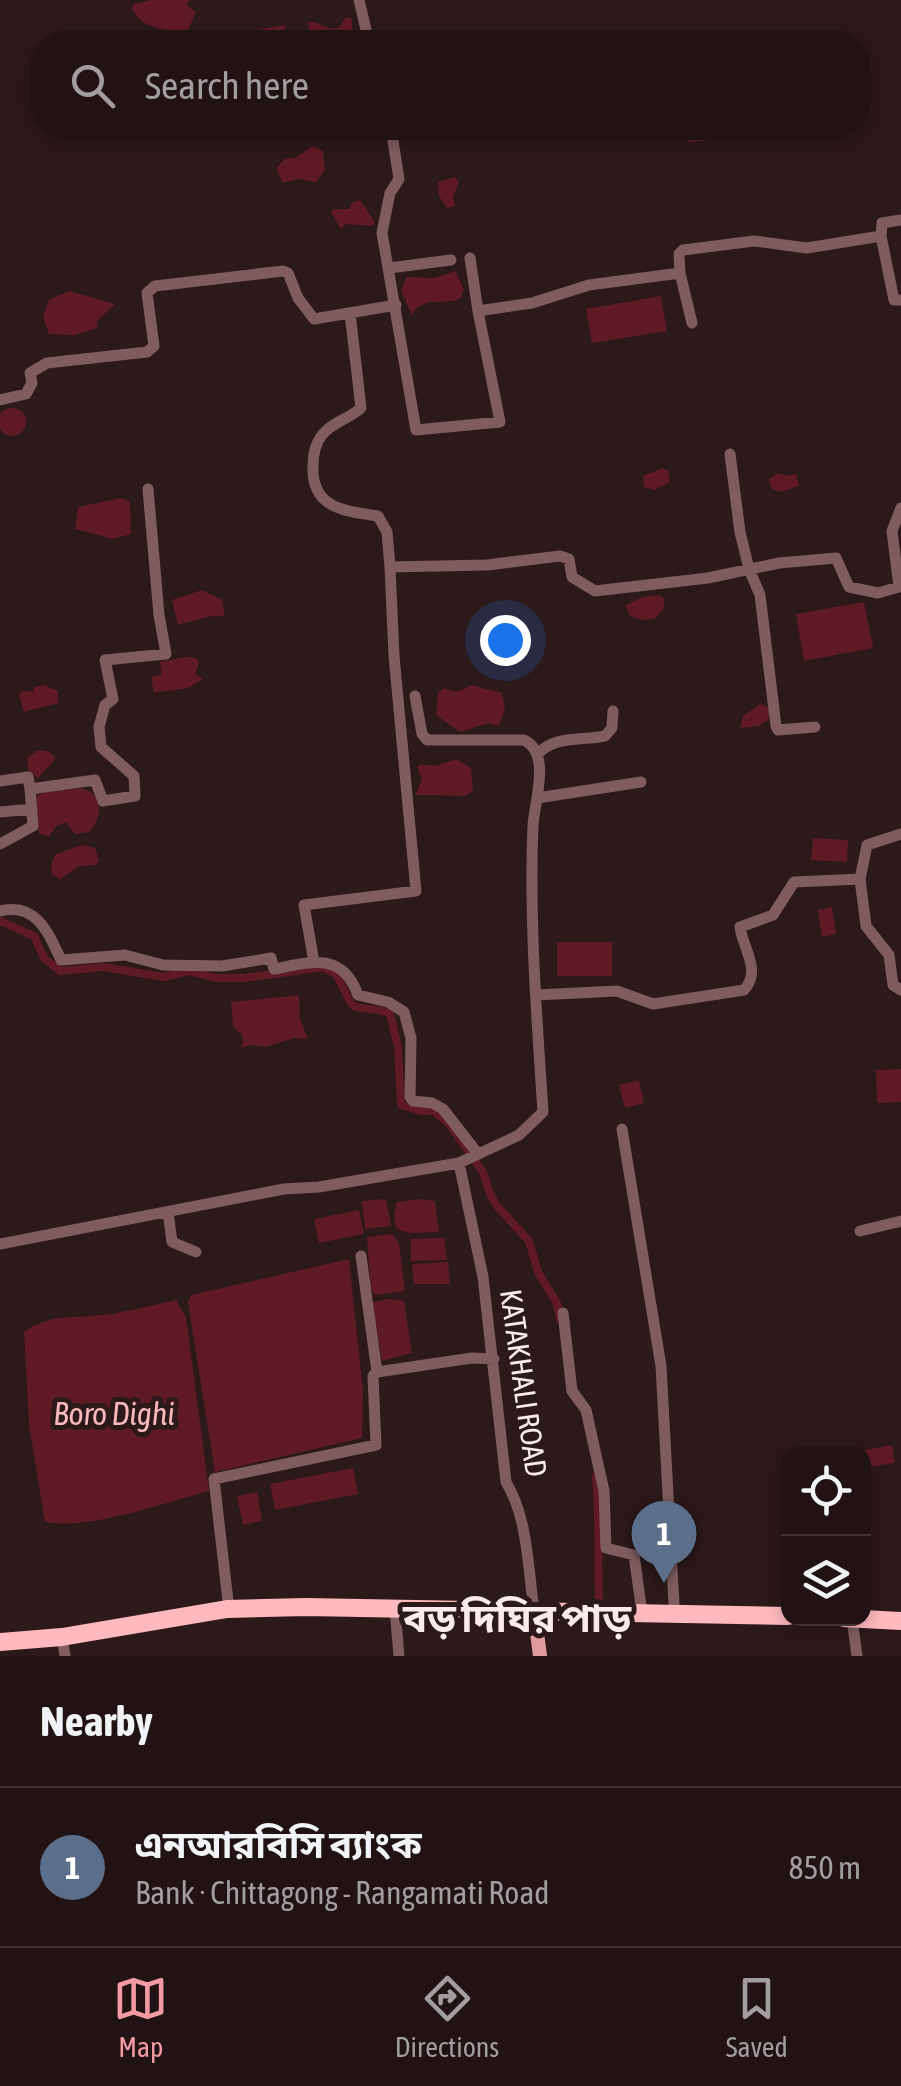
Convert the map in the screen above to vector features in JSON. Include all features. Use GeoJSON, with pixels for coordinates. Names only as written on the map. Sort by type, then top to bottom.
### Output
{"type":"FeatureCollection","features":[{"type":"Feature","properties":{"kind":"highway"},"geometry":{"type":"LineString","coordinates":[[0,1634],[78,1626],[228,1601],[641,1608],[781,1616]]}},
{"type":"Feature","properties":{"kind":"highway"},"geometry":{"type":"LineString","coordinates":[[641,1608],[674,1604],[781,1606]]}},
{"type":"Feature","properties":{"kind":"highway"},"geometry":{"type":"LineString","coordinates":[[0,1642],[62,1637],[227,1609],[533,1606]]}},
{"type":"Feature","properties":{"kind":"highway"},"geometry":{"type":"LineString","coordinates":[[871,1611],[901,1613]]}},
{"type":"Feature","properties":{"kind":"highway"},"geometry":{"type":"LineString","coordinates":[[871,1620],[901,1621]]}},
{"type":"Feature","properties":{"kind":"main road"},"geometry":{"type":"LineString","coordinates":[[533,1606],[540,1656]]}},
{"type":"Feature","properties":{"kind":"street"},"geometry":{"type":"LineString","coordinates":[[358,0],[367,30]]}},
{"type":"Feature","properties":{"kind":"street"},"geometry":{"type":"LineString","coordinates":[[393,140],[399,179],[390,192],[382,233],[416,430],[500,422],[470,258]]}},
{"type":"Feature","properties":{"kind":"street"},"geometry":{"type":"LineString","coordinates":[[901,220],[882,223],[881,236],[894,300],[901,300]]}},
{"type":"Feature","properties":{"kind":"street"},"geometry":{"type":"LineString","coordinates":[[692,323],[680,273],[683,250],[754,240],[807,248],[881,236]]}},
{"type":"Feature","properties":{"kind":"street"},"geometry":{"type":"LineString","coordinates":[[389,268],[451,260]]}},
{"type":"Feature","properties":{"kind":"street"},"geometry":{"type":"LineString","coordinates":[[0,400],[26,394],[32,383],[30,373],[47,363],[147,352],[154,346],[147,293],[155,286],[283,271],[288,273],[298,298],[314,320],[396,305]]}},
{"type":"Feature","properties":{"kind":"street"},"geometry":{"type":"LineString","coordinates":[[478,311],[532,303],[589,285],[680,273]]}},
{"type":"Feature","properties":{"kind":"street"},"geometry":{"type":"LineString","coordinates":[[314,962],[304,905],[416,891],[394,656],[387,532],[378,516],[350,512],[326,502],[312,481],[312,458],[324,432],[361,408],[350,313]]}},
{"type":"Feature","properties":{"kind":"street"},"geometry":{"type":"LineString","coordinates":[[730,454],[740,532],[748,569],[760,595],[776,726],[778,730],[815,727]]}},
{"type":"Feature","properties":{"kind":"street"},"geometry":{"type":"LineString","coordinates":[[30,789],[95,780],[103,800],[135,796],[134,776],[101,747],[99,727],[105,705],[113,699],[105,660],[166,654],[148,489]]}},
{"type":"Feature","properties":{"kind":"street"},"geometry":{"type":"LineString","coordinates":[[390,567],[487,565],[560,556],[569,559],[572,577],[595,592],[836,558],[849,587],[861,592],[894,591],[899,586],[892,531],[901,508]]}},
{"type":"Feature","properties":{"kind":"street"},"geometry":{"type":"LineString","coordinates":[[0,1244],[284,1189],[319,1187],[459,1163],[519,1134],[544,1112],[536,995],[536,755],[524,740],[427,740],[422,734],[414,696]]}},
{"type":"Feature","properties":{"kind":"street"},"geometry":{"type":"LineString","coordinates":[[536,755],[557,741],[605,736],[612,728],[613,711]]}},
{"type":"Feature","properties":{"kind":"street"},"geometry":{"type":"LineString","coordinates":[[0,781],[28,777],[32,809],[31,830],[0,844]]}},
{"type":"Feature","properties":{"kind":"street"},"geometry":{"type":"LineString","coordinates":[[537,798],[641,782]]}},
{"type":"Feature","properties":{"kind":"street"},"geometry":{"type":"LineString","coordinates":[[0,812],[32,809]]}},
{"type":"Feature","properties":{"kind":"street"},"geometry":{"type":"LineString","coordinates":[[901,834],[867,845],[860,879],[866,929],[890,955],[893,986],[901,990]]}},
{"type":"Feature","properties":{"kind":"street"},"geometry":{"type":"LineString","coordinates":[[536,995],[617,991],[654,1004],[744,990],[752,981],[753,971],[740,927],[774,915],[792,884],[860,879]]}},
{"type":"Feature","properties":{"kind":"street"},"geometry":{"type":"LineString","coordinates":[[0,902],[0,911],[22,910],[43,922],[61,960],[125,955],[164,965],[222,966],[271,958],[274,968],[314,962],[341,968],[358,995],[388,1002],[404,1012],[411,1038],[412,1101],[432,1103],[443,1109],[478,1154]]}},
{"type":"Feature","properties":{"kind":"street"},"geometry":{"type":"LineString","coordinates":[[622,1129],[661,1366],[674,1604]]}},
{"type":"Feature","properties":{"kind":"street","name":"KATAKHALI ROAD"},"geometry":{"type":"LineString","coordinates":[[459,1163],[474,1227],[494,1359],[506,1482],[514,1492],[533,1606]]}},
{"type":"Feature","properties":{"kind":"street"},"geometry":{"type":"LineString","coordinates":[[168,1212],[172,1242],[196,1252]]}},
{"type":"Feature","properties":{"kind":"street"},"geometry":{"type":"LineString","coordinates":[[860,1231],[901,1221]]}},
{"type":"Feature","properties":{"kind":"street"},"geometry":{"type":"LineString","coordinates":[[228,1601],[214,1479],[376,1445],[377,1372],[360,1256]]}},
{"type":"Feature","properties":{"kind":"street"},"geometry":{"type":"LineString","coordinates":[[564,1313],[572,1392],[586,1410],[604,1492],[606,1548],[634,1555],[641,1608]]}},
{"type":"Feature","properties":{"kind":"street"},"geometry":{"type":"LineString","coordinates":[[377,1372],[472,1358],[494,1359]]}},
{"type":"Feature","properties":{"kind":"street"},"geometry":{"type":"LineString","coordinates":[[396,1608],[399,1656]]}},
{"type":"Feature","properties":{"kind":"street"},"geometry":{"type":"LineString","coordinates":[[853,1626],[857,1656]]}},
{"type":"Feature","properties":{"kind":"street"},"geometry":{"type":"LineString","coordinates":[[62,1637],[65,1656]]}},
{"type":"Feature","properties":{"kind":"water"},"geometry":{"type":"Polygon","coordinates":[[[189,0],[187,5],[196,13],[188,30],[163,29],[141,20],[132,8],[134,4],[189,0]]]}},
{"type":"Feature","properties":{"kind":"water"},"geometry":{"type":"Polygon","coordinates":[[[346,17],[352,19],[352,30],[309,30],[308,22],[330,28],[338,28],[346,17]]]}},
{"type":"Feature","properties":{"kind":"water"},"geometry":{"type":"Polygon","coordinates":[[[285,25],[286,30],[256,30],[285,25]]]}},
{"type":"Feature","properties":{"kind":"water"},"geometry":{"type":"Polygon","coordinates":[[[313,146],[323,151],[325,170],[316,182],[298,179],[283,183],[276,168],[286,158],[295,158],[313,146]]]}},
{"type":"Feature","properties":{"kind":"water"},"geometry":{"type":"Polygon","coordinates":[[[455,177],[459,182],[453,197],[455,206],[447,208],[439,196],[438,182],[455,177]]]}},
{"type":"Feature","properties":{"kind":"water"},"geometry":{"type":"Polygon","coordinates":[[[360,200],[375,222],[372,226],[346,224],[341,229],[332,209],[349,209],[360,200]]]}},
{"type":"Feature","properties":{"kind":"water"},"geometry":{"type":"Polygon","coordinates":[[[455,271],[464,289],[461,298],[422,305],[412,315],[401,291],[406,277],[435,278],[455,271]]]}},
{"type":"Feature","properties":{"kind":"water"},"geometry":{"type":"Polygon","coordinates":[[[69,291],[115,304],[98,320],[97,328],[75,335],[49,334],[43,317],[49,300],[69,291]]]}},
{"type":"Feature","properties":{"kind":"water"},"geometry":{"type":"Polygon","coordinates":[[[661,296],[667,331],[592,343],[586,309],[661,296]]]}},
{"type":"Feature","properties":{"kind":"water"},"geometry":{"type":"Polygon","coordinates":[[[7,409],[17,409],[25,417],[25,427],[17,435],[7,435],[-1,427],[-1,417],[7,409]]]}},
{"type":"Feature","properties":{"kind":"water"},"geometry":{"type":"Polygon","coordinates":[[[663,468],[668,471],[670,482],[655,490],[644,487],[643,476],[663,468]]]}},
{"type":"Feature","properties":{"kind":"water"},"geometry":{"type":"Polygon","coordinates":[[[778,473],[796,474],[799,486],[781,492],[773,490],[768,480],[778,473]]]}},
{"type":"Feature","properties":{"kind":"water"},"geometry":{"type":"Polygon","coordinates":[[[121,498],[130,502],[131,534],[113,539],[75,529],[78,507],[121,498]]]}},
{"type":"Feature","properties":{"kind":"water"},"geometry":{"type":"Polygon","coordinates":[[[202,590],[222,600],[225,617],[178,624],[172,600],[202,590]]]}},
{"type":"Feature","properties":{"kind":"water"},"geometry":{"type":"Polygon","coordinates":[[[659,595],[665,599],[663,610],[654,619],[641,620],[629,615],[626,605],[659,595]]]}},
{"type":"Feature","properties":{"kind":"water"},"geometry":{"type":"Polygon","coordinates":[[[864,602],[873,648],[804,661],[796,614],[864,602]]]}},
{"type":"Feature","properties":{"kind":"water"},"geometry":{"type":"Polygon","coordinates":[[[196,658],[199,663],[195,674],[203,679],[188,688],[154,693],[151,677],[162,675],[160,662],[196,658]]]}},
{"type":"Feature","properties":{"kind":"water"},"geometry":{"type":"Polygon","coordinates":[[[44,685],[58,691],[58,703],[24,712],[19,695],[44,685]]]}},
{"type":"Feature","properties":{"kind":"water"},"geometry":{"type":"Polygon","coordinates":[[[471,685],[502,693],[505,709],[499,726],[489,723],[460,732],[436,715],[438,693],[444,688],[458,691],[471,685]]]}},
{"type":"Feature","properties":{"kind":"water"},"geometry":{"type":"Polygon","coordinates":[[[760,704],[770,708],[768,720],[759,726],[740,728],[743,716],[760,704]]]}},
{"type":"Feature","properties":{"kind":"water"},"geometry":{"type":"Polygon","coordinates":[[[38,750],[50,752],[56,758],[38,778],[29,772],[27,758],[38,750]]]}},
{"type":"Feature","properties":{"kind":"water"},"geometry":{"type":"Polygon","coordinates":[[[456,759],[471,768],[473,791],[465,796],[416,795],[422,778],[417,767],[456,759]]]}},
{"type":"Feature","properties":{"kind":"water"},"geometry":{"type":"Polygon","coordinates":[[[81,788],[98,801],[97,820],[89,832],[75,834],[66,822],[48,837],[39,833],[34,798],[81,788]]]}},
{"type":"Feature","properties":{"kind":"water"},"geometry":{"type":"Polygon","coordinates":[[[813,838],[848,840],[847,862],[811,860],[813,838]]]}},
{"type":"Feature","properties":{"kind":"water"},"geometry":{"type":"Polygon","coordinates":[[[82,845],[95,848],[99,861],[96,865],[80,866],[60,879],[52,874],[56,854],[82,845]]]}},
{"type":"Feature","properties":{"kind":"water"},"geometry":{"type":"Polygon","coordinates":[[[832,907],[836,934],[822,937],[818,910],[832,907]]]}},
{"type":"Feature","properties":{"kind":"water"},"geometry":{"type":"Polygon","coordinates":[[[557,942],[612,942],[612,976],[557,976],[557,942]]]}},
{"type":"Feature","properties":{"kind":"water"},"geometry":{"type":"Polygon","coordinates":[[[299,995],[300,1019],[308,1039],[241,1048],[243,1038],[233,1027],[231,1002],[299,995]]]}},
{"type":"Feature","properties":{"kind":"water"},"geometry":{"type":"Polygon","coordinates":[[[901,1069],[901,1102],[877,1103],[876,1070],[901,1069]]]}},
{"type":"Feature","properties":{"kind":"water"},"geometry":{"type":"Polygon","coordinates":[[[639,1080],[644,1103],[625,1108],[619,1085],[639,1080]]]}},
{"type":"Feature","properties":{"kind":"water"},"geometry":{"type":"Polygon","coordinates":[[[386,1199],[391,1226],[365,1229],[362,1201],[386,1199]]]}},
{"type":"Feature","properties":{"kind":"water"},"geometry":{"type":"Polygon","coordinates":[[[435,1201],[439,1232],[408,1233],[396,1228],[397,1202],[435,1201]]]}},
{"type":"Feature","properties":{"kind":"water"},"geometry":{"type":"Polygon","coordinates":[[[359,1210],[364,1234],[319,1243],[314,1219],[359,1210]]]}},
{"type":"Feature","properties":{"kind":"water"},"geometry":{"type":"Polygon","coordinates":[[[392,1234],[399,1243],[405,1291],[375,1295],[371,1289],[367,1237],[392,1234]]]}},
{"type":"Feature","properties":{"kind":"water"},"geometry":{"type":"Polygon","coordinates":[[[444,1238],[447,1260],[411,1261],[411,1239],[444,1238]]]}},
{"type":"Feature","properties":{"kind":"water","name":"Boro Dighi"},"geometry":{"type":"Polygon","coordinates":[[[349,1259],[363,1391],[362,1438],[215,1472],[188,1302],[191,1295],[349,1259]]]}},
{"type":"Feature","properties":{"kind":"water"},"geometry":{"type":"Polygon","coordinates":[[[448,1262],[450,1284],[414,1284],[412,1264],[448,1262]]]}},
{"type":"Feature","properties":{"kind":"water","name":"Boro Dighi"},"geometry":{"type":"Polygon","coordinates":[[[176,1300],[186,1317],[209,1491],[104,1519],[45,1522],[29,1424],[24,1332],[52,1320],[112,1314],[176,1300]]]}},
{"type":"Feature","properties":{"kind":"water"},"geometry":{"type":"Polygon","coordinates":[[[404,1301],[412,1353],[382,1361],[372,1302],[404,1301]]]}},
{"type":"Feature","properties":{"kind":"water"},"geometry":{"type":"Polygon","coordinates":[[[892,1445],[895,1463],[871,1466],[871,1449],[892,1445]]]}},
{"type":"Feature","properties":{"kind":"water"},"geometry":{"type":"Polygon","coordinates":[[[353,1468],[358,1494],[275,1510],[270,1484],[353,1468]]]}},
{"type":"Feature","properties":{"kind":"water"},"geometry":{"type":"Polygon","coordinates":[[[257,1492],[262,1521],[243,1525],[237,1496],[257,1492]]]}},
{"type":"Feature","properties":{"kind":"waterway"},"geometry":{"type":"LineString","coordinates":[[0,921],[34,936],[44,958],[60,971],[104,967],[164,977],[189,971],[216,978],[244,978],[323,967],[337,975],[355,1007],[390,1013],[398,1048],[401,1105],[434,1111],[449,1124],[483,1172],[497,1206],[529,1241],[538,1272],[557,1303],[560,1319]]}},
{"type":"Feature","properties":{"kind":"waterway"},"geometry":{"type":"LineString","coordinates":[[596,1477],[599,1597]]}},
{"type":"Feature","properties":{"kind":"place","name":"এনআরবিসি ব্যাংক"},"geometry":{"type":"Point","coordinates":[664,1583]}},
{"type":"Feature","properties":{"kind":"district","name":"বড় দিঘির পাড়"},"geometry":{"type":"Point","coordinates":[517,1618]}}]}
